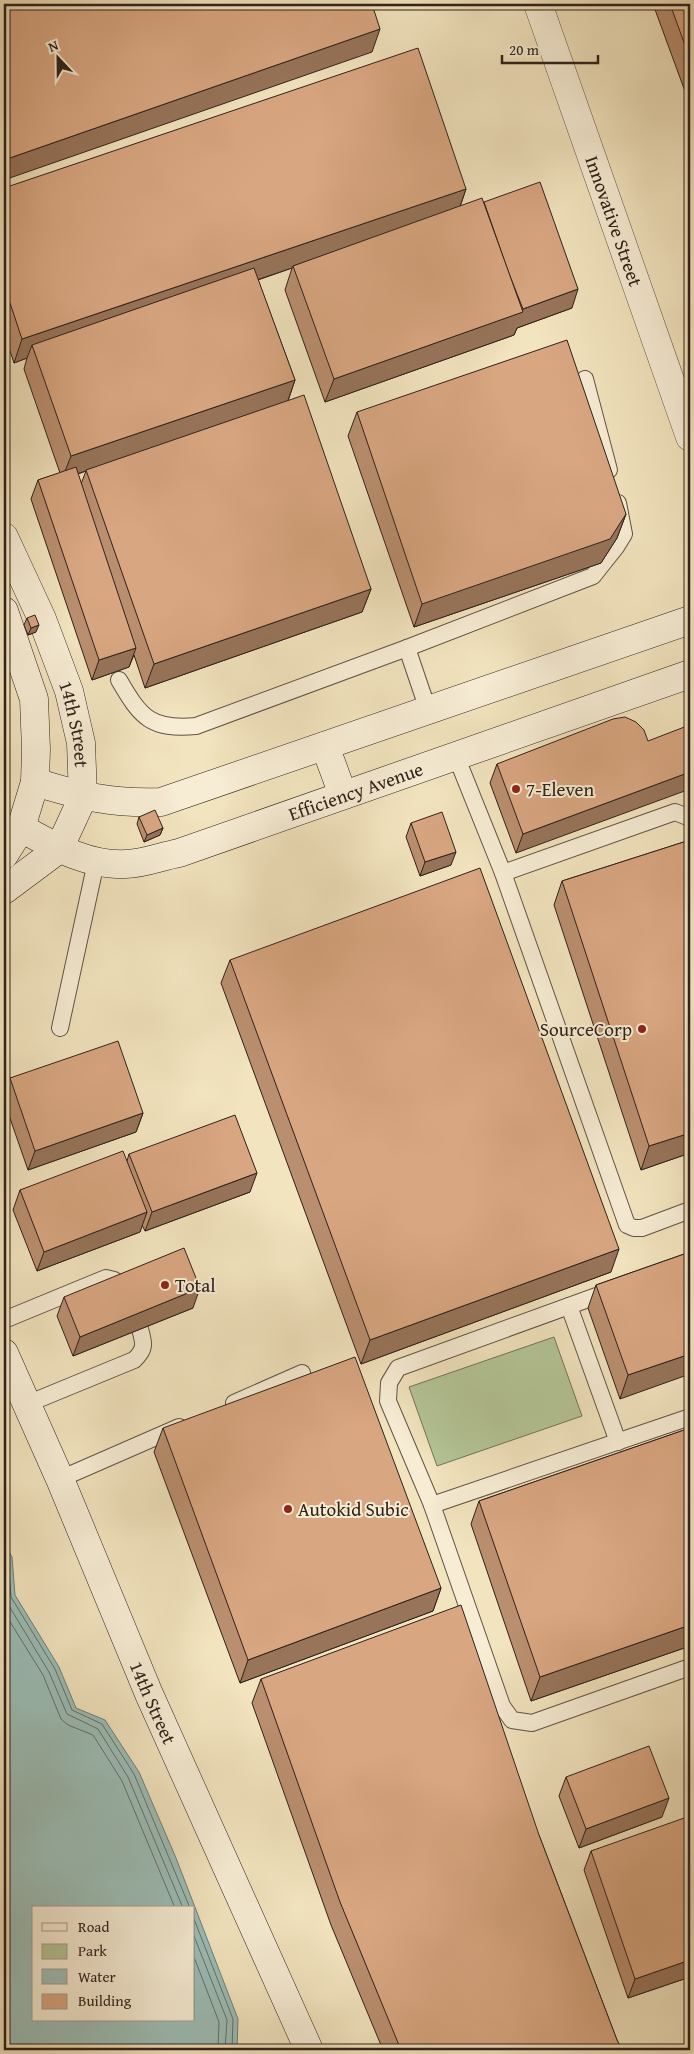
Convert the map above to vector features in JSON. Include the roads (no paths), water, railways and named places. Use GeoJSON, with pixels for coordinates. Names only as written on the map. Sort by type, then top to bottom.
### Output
{"type":"FeatureCollection","features":[{"type":"Feature","properties":{"kind":"street","name":"Innovative Street"},"geometry":{"type":"LineString","coordinates":[[538,4],[690,437]]}},
{"type":"Feature","properties":{"kind":"street","name":"14th Street"},"geometry":{"type":"LineString","coordinates":[[4,538],[42,619],[69,691],[81,743],[84,797],[59,849],[4,890]]}},
{"type":"Feature","properties":{"kind":"street","name":"14th Street"},"geometry":{"type":"LineString","coordinates":[[4,611],[34,699],[36,749],[35,782],[21,828],[4,855]]}},
{"type":"Feature","properties":{"kind":"street"},"geometry":{"type":"LineString","coordinates":[[35,782],[84,797],[135,803],[161,802],[690,620]]}},
{"type":"Feature","properties":{"kind":"street","name":"Efficiency Avenue"},"geometry":{"type":"LineString","coordinates":[[21,828],[59,849],[96,862],[127,864],[179,852],[690,674]]}},
{"type":"Feature","properties":{"kind":"street"},"geometry":{"type":"LineString","coordinates":[[325,746],[343,796]]}},
{"type":"Feature","properties":{"kind":"street","name":"14th Street"},"geometry":{"type":"LineString","coordinates":[[4,1353],[60,1479],[149,1694],[308,2050]]}},
{"type":"Feature","properties":{"kind":"lane"},"geometry":{"type":"LineString","coordinates":[[119,680],[130,699],[149,720],[170,728],[196,726],[407,648],[593,576],[624,534],[585,379]]}},
{"type":"Feature","properties":{"kind":"lane"},"geometry":{"type":"LineString","coordinates":[[407,648],[428,710]]}},
{"type":"Feature","properties":{"kind":"lane"},"geometry":{"type":"LineString","coordinates":[[456,756],[503,874],[627,1225],[634,1228],[642,1228],[690,1210]]}},
{"type":"Feature","properties":{"kind":"lane"},"geometry":{"type":"LineString","coordinates":[[503,874],[675,812],[690,818]]}},
{"type":"Feature","properties":{"kind":"lane"},"geometry":{"type":"LineString","coordinates":[[60,1028],[96,862]]}},
{"type":"Feature","properties":{"kind":"lane"},"geometry":{"type":"LineString","coordinates":[[4,1320],[106,1278],[114,1280],[124,1289]]}},
{"type":"Feature","properties":{"kind":"lane"},"geometry":{"type":"LineString","coordinates":[[625,1286],[398,1368],[389,1383],[388,1401],[432,1505],[502,1706],[512,1720],[532,1723],[690,1667]]}},
{"type":"Feature","properties":{"kind":"lane"},"geometry":{"type":"LineString","coordinates":[[569,1306],[618,1442]]}},
{"type":"Feature","properties":{"kind":"lane"},"geometry":{"type":"LineString","coordinates":[[27,1404],[134,1360],[142,1353],[144,1344],[140,1329]]}},
{"type":"Feature","properties":{"kind":"lane"},"geometry":{"type":"LineString","coordinates":[[221,1409],[302,1374]]}},
{"type":"Feature","properties":{"kind":"lane"},"geometry":{"type":"LineString","coordinates":[[432,1505],[690,1417]]}},
{"type":"Feature","properties":{"kind":"lane"},"geometry":{"type":"LineString","coordinates":[[60,1479],[194,1420]]}},
{"type":"Feature","properties":{"kind":"water"},"geometry":{"type":"Polygon","coordinates":[[[4,1543],[12,1557],[15,1595],[59,1667],[76,1708],[105,1720],[139,1772],[194,1906],[32,1906],[32,2022],[195,2022],[195,1907],[238,2019],[237,2050],[4,2050],[4,1543]]]}},
{"type":"Feature","properties":{"kind":"place","name":"7-Eleven"},"geometry":{"type":"Point","coordinates":[516,789]}},
{"type":"Feature","properties":{"kind":"place","name":"SourceCorp"},"geometry":{"type":"Point","coordinates":[642,1029]}},
{"type":"Feature","properties":{"kind":"place","name":"Total"},"geometry":{"type":"Point","coordinates":[165,1285]}},
{"type":"Feature","properties":{"kind":"place","name":"Autokid Subic"},"geometry":{"type":"Point","coordinates":[288,1509]}}]}
